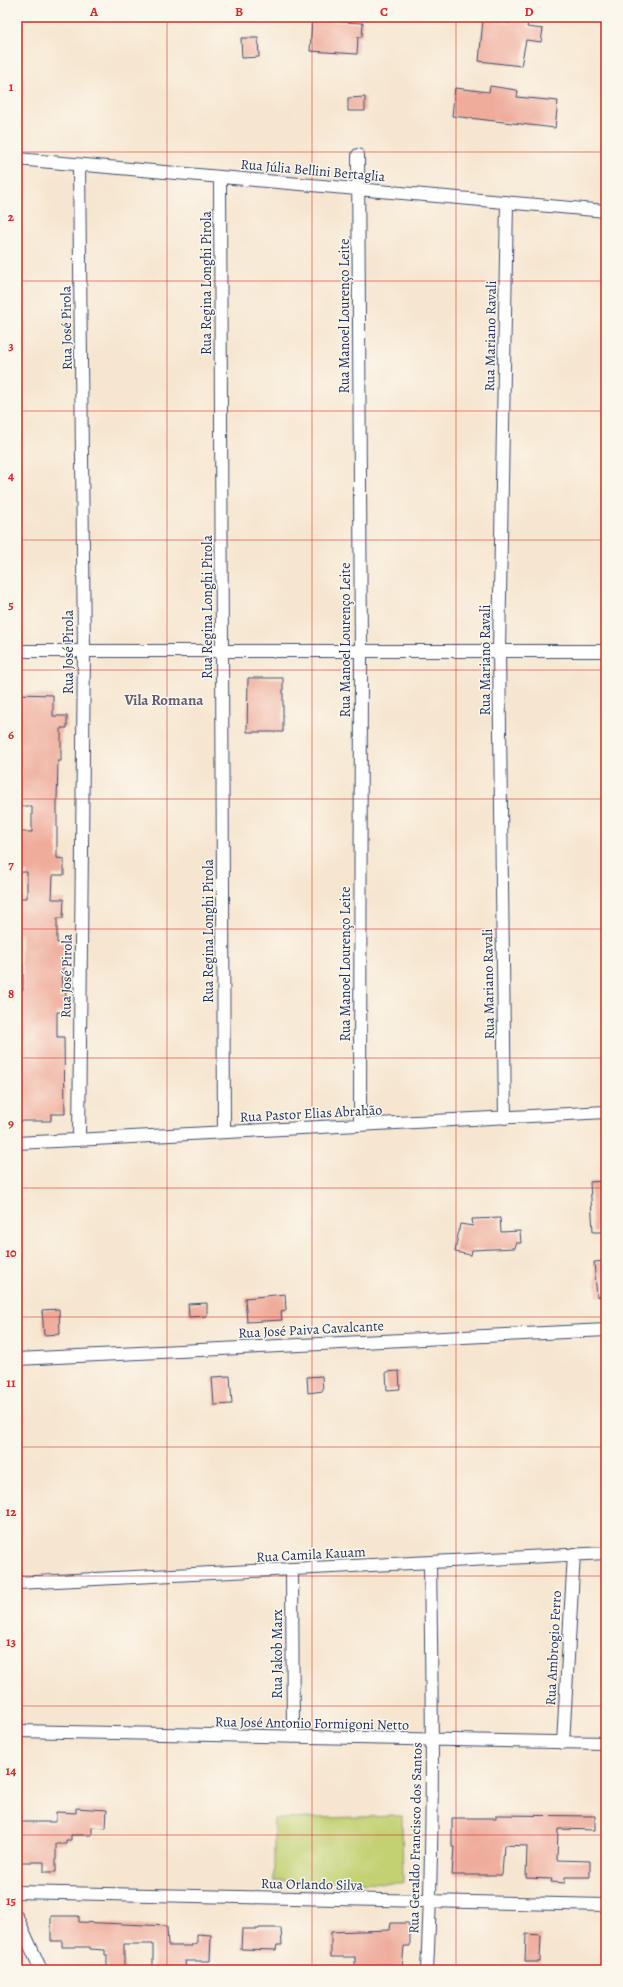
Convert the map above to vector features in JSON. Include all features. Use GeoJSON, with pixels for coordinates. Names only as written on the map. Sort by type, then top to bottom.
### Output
{"type":"FeatureCollection","features":[{"type":"Feature","properties":{"kind":"street","name":"Rua Manoel Lourenço Leite"},"geometry":{"type":"LineString","coordinates":[[358,155],[361,651],[360,1125]]}},
{"type":"Feature","properties":{"kind":"street","name":"Rua Júlia Bellini Bertaglia"},"geometry":{"type":"LineString","coordinates":[[17,159],[606,211]]}},
{"type":"Feature","properties":{"kind":"street","name":"Rua José Pirola"},"geometry":{"type":"LineString","coordinates":[[79,165],[84,651],[79,1140]]}},
{"type":"Feature","properties":{"kind":"street","name":"Rua Regina Longhi Pirola"},"geometry":{"type":"LineString","coordinates":[[220,177],[224,1132]]}},
{"type":"Feature","properties":{"kind":"street","name":"Rua Mariano Ravali"},"geometry":{"type":"LineString","coordinates":[[505,1118],[499,651],[507,202]]}},
{"type":"Feature","properties":{"kind":"street"},"geometry":{"type":"LineString","coordinates":[[17,651],[606,651]]}},
{"type":"Feature","properties":{"kind":"street","name":"Rua Pastor Elias Abrahão"},"geometry":{"type":"LineString","coordinates":[[17,1143],[606,1112]]}},
{"type":"Feature","properties":{"kind":"street","name":"Rua José Paiva Cavalcante"},"geometry":{"type":"LineString","coordinates":[[17,1359],[606,1330]]}},
{"type":"Feature","properties":{"kind":"street","name":"Rua Camila Kauam"},"geometry":{"type":"LineString","coordinates":[[17,1583],[430,1563],[606,1552]]}},
{"type":"Feature","properties":{"kind":"street","name":"Rua Ambrogio Ferro"},"geometry":{"type":"LineString","coordinates":[[562,1743],[574,1554]]}},
{"type":"Feature","properties":{"kind":"street","name":"Rua Geraldo Francisco dos Santos"},"geometry":{"type":"LineString","coordinates":[[427,1970],[430,1901],[432,1740],[430,1563]]}},
{"type":"Feature","properties":{"kind":"street","name":"Rua Jakob Marx"},"geometry":{"type":"LineString","coordinates":[[292,1569],[293,1737]]}},
{"type":"Feature","properties":{"kind":"street","name":"Rua José Antonio Formigoni Netto"},"geometry":{"type":"LineString","coordinates":[[17,1731],[606,1743]]}},
{"type":"Feature","properties":{"kind":"street","name":"Rua Orlando Silva"},"geometry":{"type":"LineString","coordinates":[[17,1892],[606,1905]]}},
{"type":"Feature","properties":{"kind":"street"},"geometry":{"type":"LineString","coordinates":[[17,1917],[41,1970]]}},
{"type":"Feature","properties":{"kind":"green space"},"geometry":{"type":"Polygon","coordinates":[[[402,1816],[403,1883],[274,1881],[274,1819],[402,1816]]]}},
{"type":"Feature","properties":{"kind":"building"},"geometry":{"type":"Polygon","coordinates":[[[312,20],[363,23],[362,37],[358,37],[357,54],[310,51],[312,20]]]}},
{"type":"Feature","properties":{"kind":"building"},"geometry":{"type":"Polygon","coordinates":[[[483,20],[528,23],[527,27],[543,29],[541,42],[526,40],[521,66],[479,61],[483,20]]]}},
{"type":"Feature","properties":{"kind":"building"},"geometry":{"type":"Polygon","coordinates":[[[241,38],[258,38],[259,57],[242,58],[241,38]]]}},
{"type":"Feature","properties":{"kind":"building"},"geometry":{"type":"Polygon","coordinates":[[[490,86],[516,90],[518,91],[517,97],[558,101],[555,128],[452,116],[455,88],[489,92],[490,86]]]}},
{"type":"Feature","properties":{"kind":"building"},"geometry":{"type":"Polygon","coordinates":[[[365,97],[365,111],[348,111],[348,98],[365,97]]]}},
{"type":"Feature","properties":{"kind":"building"},"geometry":{"type":"Polygon","coordinates":[[[248,678],[283,678],[283,732],[247,732],[248,678]]]}},
{"type":"Feature","properties":{"kind":"building"},"geometry":{"type":"Polygon","coordinates":[[[17,694],[53,695],[53,716],[67,716],[67,728],[61,728],[61,761],[58,761],[57,800],[57,858],[64,859],[64,875],[53,875],[52,899],[64,899],[63,918],[57,918],[57,943],[66,943],[66,966],[63,966],[62,990],[66,990],[65,1012],[57,1012],[57,1037],[64,1037],[65,1114],[51,1114],[51,1121],[17,1121],[17,990],[23,990],[23,965],[21,965],[21,933],[17,933],[17,898],[27,898],[27,872],[17,872],[17,852],[18,832],[32,832],[32,806],[17,806],[17,694]]]}},
{"type":"Feature","properties":{"kind":"building"},"geometry":{"type":"Polygon","coordinates":[[[605,1181],[606,1232],[593,1232],[590,1182],[605,1181]]]}},
{"type":"Feature","properties":{"kind":"building"},"geometry":{"type":"Polygon","coordinates":[[[500,1218],[501,1232],[520,1231],[521,1243],[516,1243],[515,1248],[472,1250],[471,1255],[455,1252],[460,1224],[473,1226],[472,1219],[500,1218]]]}},
{"type":"Feature","properties":{"kind":"building"},"geometry":{"type":"Polygon","coordinates":[[[606,1261],[606,1296],[597,1297],[594,1262],[606,1261]]]}},
{"type":"Feature","properties":{"kind":"building"},"geometry":{"type":"Polygon","coordinates":[[[285,1294],[286,1310],[281,1311],[282,1320],[247,1322],[245,1298],[285,1294]]]}},
{"type":"Feature","properties":{"kind":"building"},"geometry":{"type":"Polygon","coordinates":[[[207,1303],[207,1316],[189,1317],[188,1304],[207,1303]]]}},
{"type":"Feature","properties":{"kind":"building"},"geometry":{"type":"Polygon","coordinates":[[[59,1309],[60,1334],[44,1335],[42,1310],[59,1309]]]}},
{"type":"Feature","properties":{"kind":"building"},"geometry":{"type":"Polygon","coordinates":[[[399,1371],[400,1389],[387,1390],[386,1372],[399,1371]]]}},
{"type":"Feature","properties":{"kind":"building"},"geometry":{"type":"Polygon","coordinates":[[[230,1376],[232,1404],[214,1405],[212,1377],[230,1376]]]}},
{"type":"Feature","properties":{"kind":"building"},"geometry":{"type":"Polygon","coordinates":[[[322,1376],[323,1391],[308,1393],[307,1377],[322,1376]]]}},
{"type":"Feature","properties":{"kind":"building"},"geometry":{"type":"Polygon","coordinates":[[[76,1808],[107,1810],[106,1828],[92,1827],[92,1835],[71,1835],[71,1840],[66,1840],[66,1844],[56,1844],[56,1872],[44,1872],[44,1862],[17,1862],[17,1822],[56,1822],[56,1812],[76,1813],[76,1808]]]}},
{"type":"Feature","properties":{"kind":"building"},"geometry":{"type":"Polygon","coordinates":[[[496,1815],[595,1816],[595,1830],[558,1829],[557,1860],[590,1861],[590,1877],[565,1877],[565,1883],[551,1882],[552,1879],[526,1878],[527,1846],[504,1845],[502,1875],[452,1875],[454,1847],[452,1847],[452,1818],[496,1818],[496,1815]]]}},
{"type":"Feature","properties":{"kind":"building"},"geometry":{"type":"Polygon","coordinates":[[[51,1916],[79,1916],[79,1922],[167,1926],[168,1946],[192,1946],[192,1944],[197,1943],[197,1934],[211,1935],[210,1961],[185,1961],[186,1970],[153,1970],[153,1944],[124,1944],[124,1970],[107,1970],[107,1955],[105,1955],[105,1950],[90,1949],[90,1947],[62,1947],[62,1941],[51,1941],[51,1916]]]}},
{"type":"Feature","properties":{"kind":"building"},"geometry":{"type":"Polygon","coordinates":[[[391,1923],[408,1923],[410,1928],[410,1946],[404,1946],[402,1970],[355,1970],[355,1957],[331,1957],[331,1932],[390,1930],[391,1923]]]}},
{"type":"Feature","properties":{"kind":"building"},"geometry":{"type":"Polygon","coordinates":[[[281,1928],[282,1945],[277,1945],[276,1950],[241,1949],[242,1929],[281,1928]]]}},
{"type":"Feature","properties":{"kind":"building"},"geometry":{"type":"Polygon","coordinates":[[[526,1934],[541,1935],[540,1962],[525,1962],[526,1934]]]}},
{"type":"Feature","properties":{"kind":"district","name":"Vila Romana"},"geometry":{"type":"Point","coordinates":[164,700]}}]}
